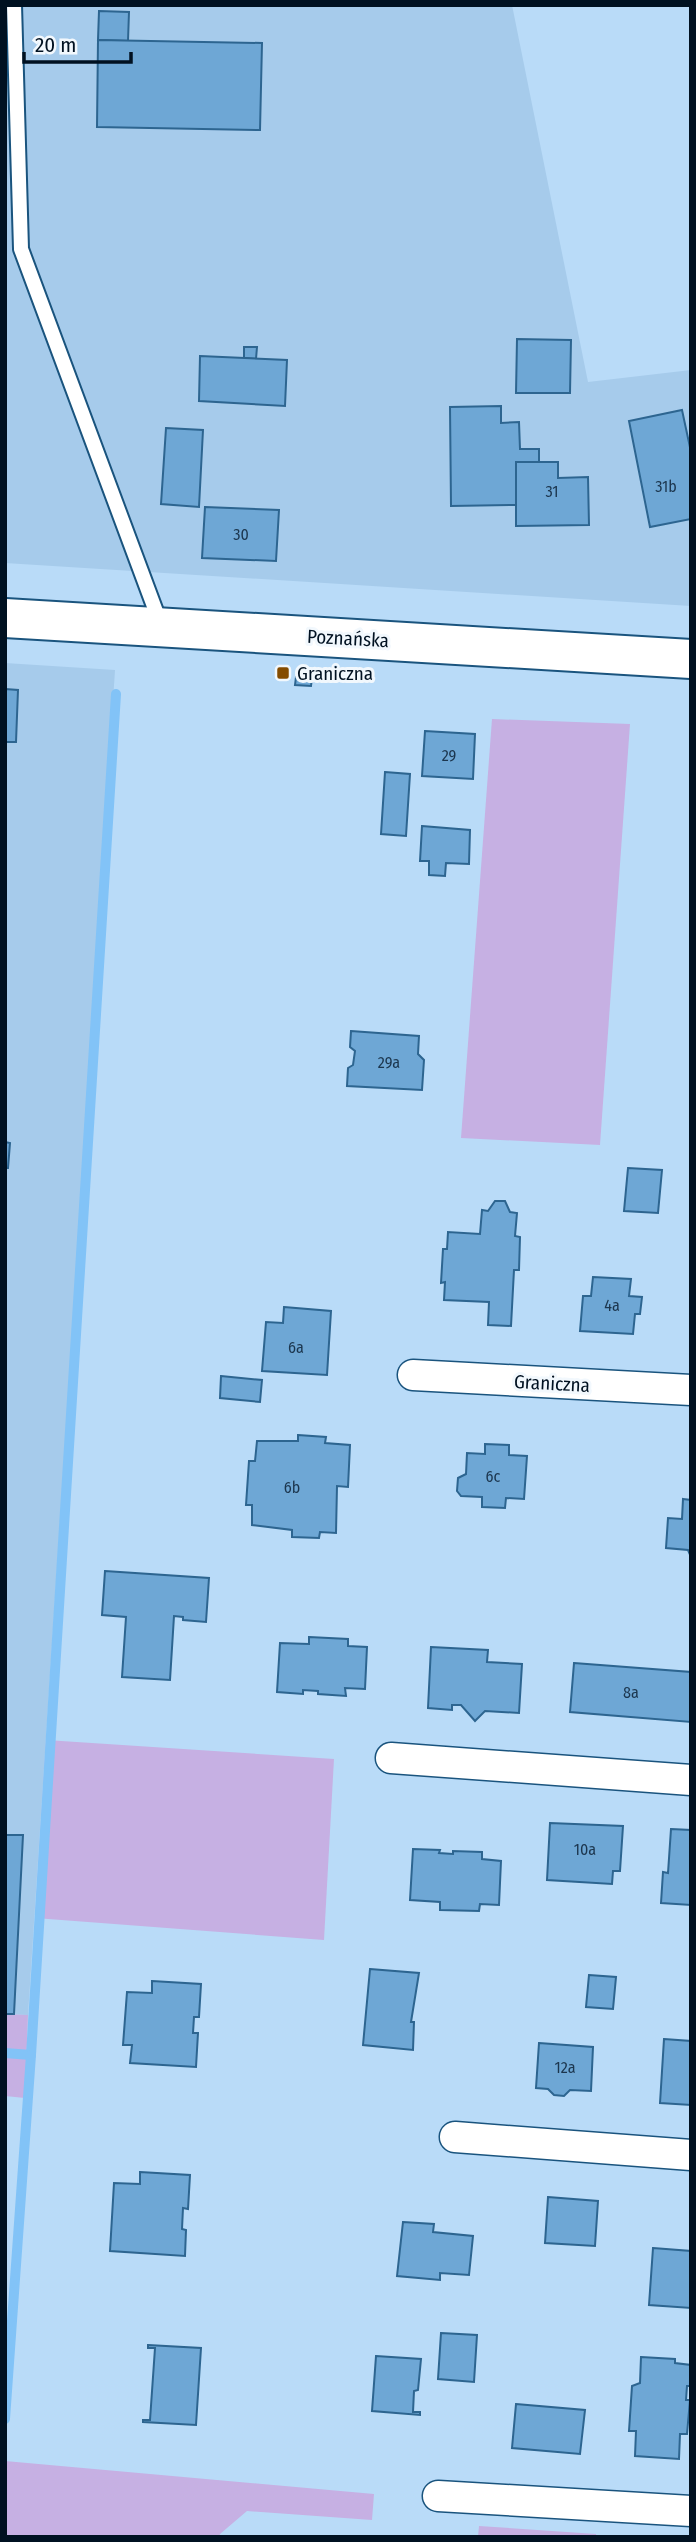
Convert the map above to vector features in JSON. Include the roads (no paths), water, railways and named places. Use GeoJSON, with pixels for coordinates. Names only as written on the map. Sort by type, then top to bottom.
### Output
{"type":"FeatureCollection","features":[{"type":"Feature","properties":{"kind":"main road","name":"Poznańska"},"geometry":{"type":"LineString","coordinates":[[5,618],[691,659]]}},
{"type":"Feature","properties":{"kind":"street","name":"Graniczna"},"geometry":{"type":"LineString","coordinates":[[413,1375],[691,1390]]}},
{"type":"Feature","properties":{"kind":"street"},"geometry":{"type":"LineString","coordinates":[[391,1758],[691,1780]]}},
{"type":"Feature","properties":{"kind":"street"},"geometry":{"type":"LineString","coordinates":[[455,2137],[691,2155]]}},
{"type":"Feature","properties":{"kind":"street"},"geometry":{"type":"LineString","coordinates":[[438,2496],[691,2511]]}},
{"type":"Feature","properties":{"kind":"lane"},"geometry":{"type":"LineString","coordinates":[[14,5],[21,250],[162,627]]}},
{"type":"Feature","properties":{"kind":"waterway"},"geometry":{"type":"LineString","coordinates":[[5,2053],[31,2055],[116,694]]}},
{"type":"Feature","properties":{"kind":"waterway"},"geometry":{"type":"LineString","coordinates":[[5,2419],[31,2055]]}},
{"type":"Feature","properties":{"kind":"place","name":"Graniczna"},"geometry":{"type":"Point","coordinates":[283,673]}}]}
